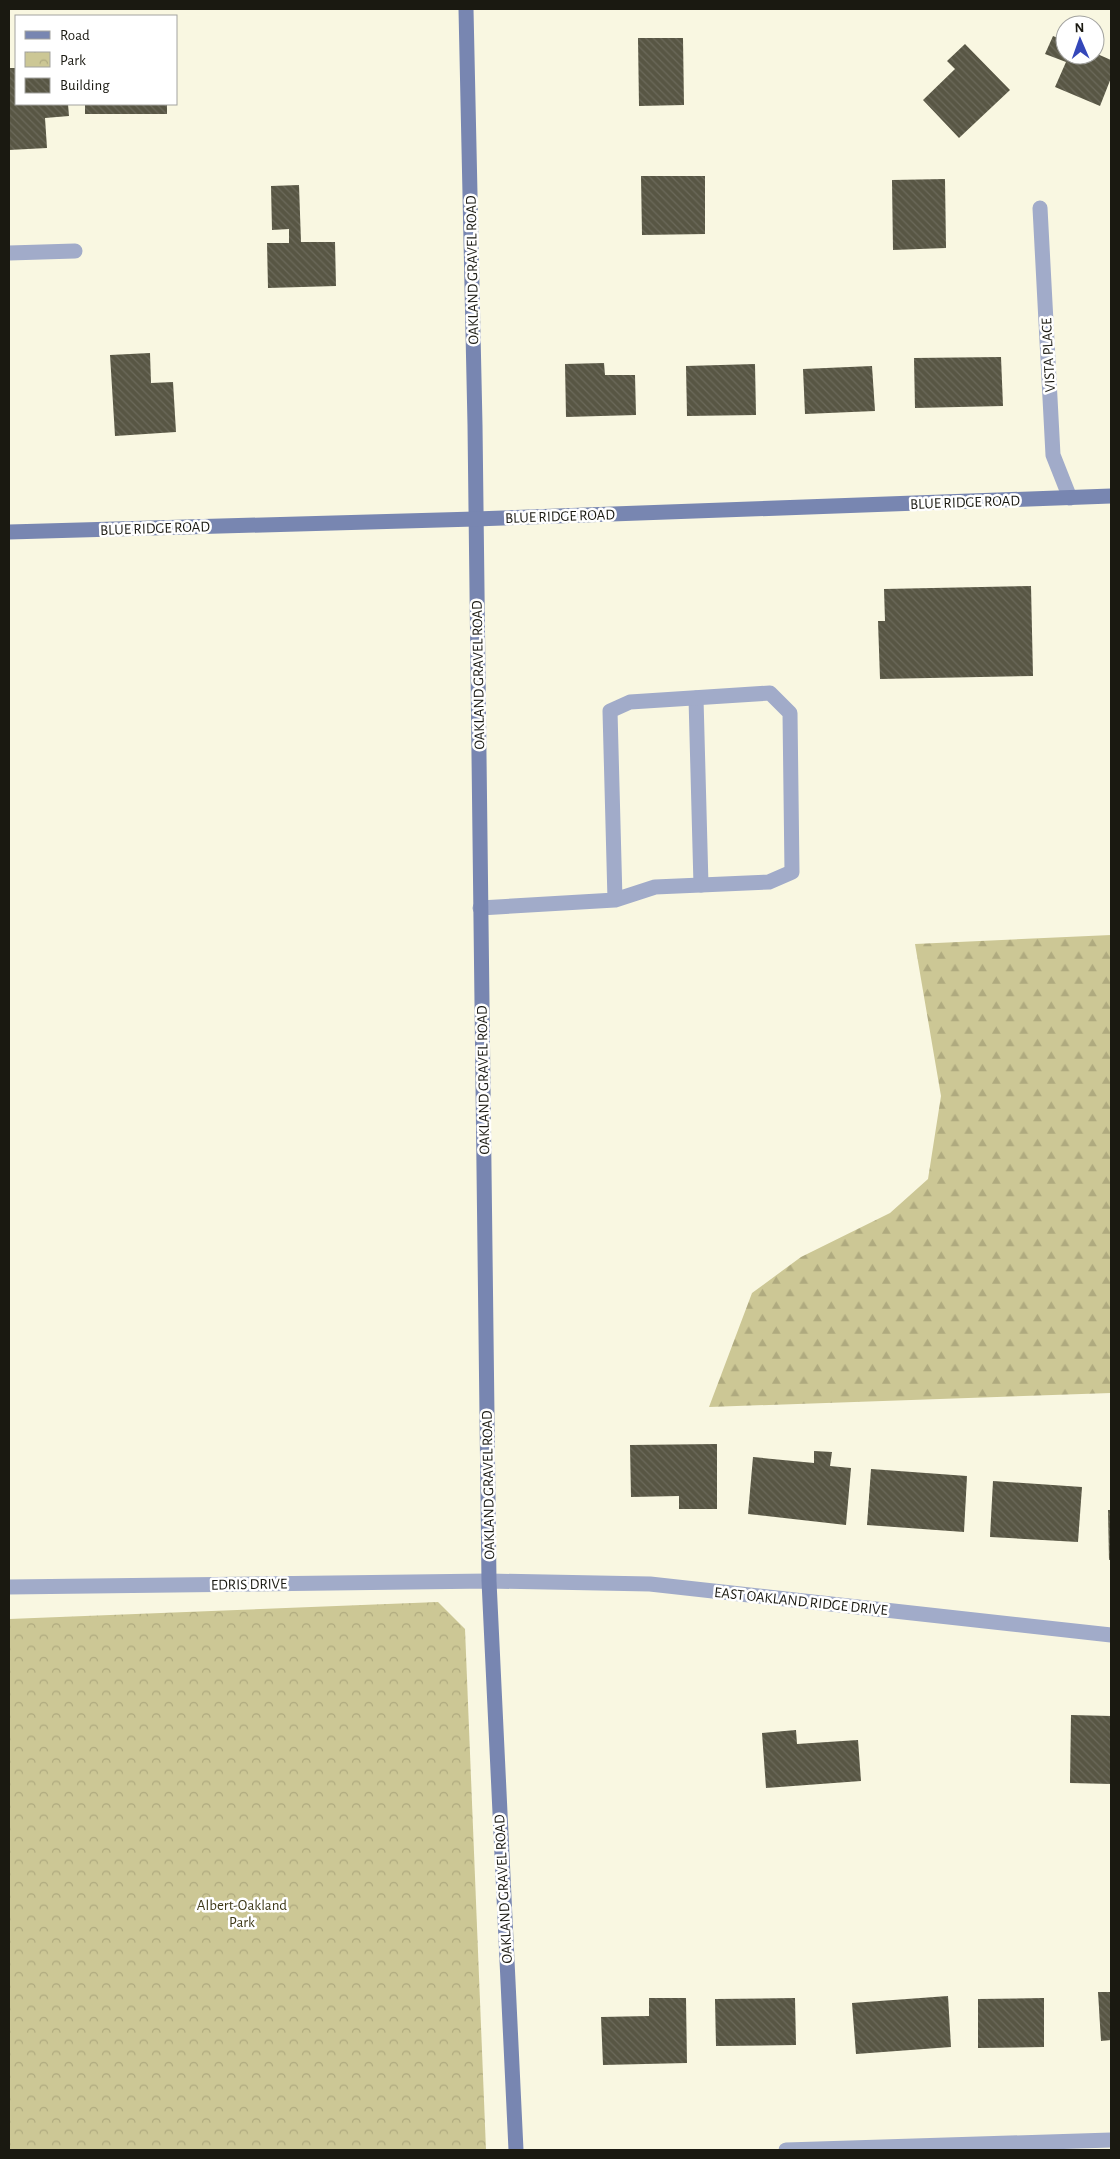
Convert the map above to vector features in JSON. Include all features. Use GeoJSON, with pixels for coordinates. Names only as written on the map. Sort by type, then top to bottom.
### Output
{"type":"FeatureCollection","features":[{"type":"Feature","properties":{"kind":"street","name":"OAKLAND GRAVEL ROAD"},"geometry":{"type":"LineString","coordinates":[[466,9],[475,425],[489,1580],[516,2150]]}},
{"type":"Feature","properties":{"kind":"street","name":"VISTA PLACE"},"geometry":{"type":"LineString","coordinates":[[1040,208],[1053,455],[1070,498]]}},
{"type":"Feature","properties":{"kind":"street"},"geometry":{"type":"LineString","coordinates":[[9,254],[74,251]]}},
{"type":"Feature","properties":{"kind":"street","name":"BLUE RIDGE ROAD"},"geometry":{"type":"LineString","coordinates":[[9,532],[475,519],[1111,496]]}},
{"type":"Feature","properties":{"kind":"street"},"geometry":{"type":"LineString","coordinates":[[480,908],[615,900],[654,887],[769,882],[792,872],[790,713],[770,693],[630,702],[610,711],[615,900]]}},
{"type":"Feature","properties":{"kind":"street"},"geometry":{"type":"LineString","coordinates":[[696,698],[701,885]]}},
{"type":"Feature","properties":{"kind":"street","name":"EDRIS DRIVE"},"geometry":{"type":"LineString","coordinates":[[9,1586],[489,1580]]}},
{"type":"Feature","properties":{"kind":"street","name":"EAST OAKLAND RIDGE DRIVE"},"geometry":{"type":"LineString","coordinates":[[489,1580],[650,1584],[1111,1635]]}},
{"type":"Feature","properties":{"kind":"street"},"geometry":{"type":"LineString","coordinates":[[786,2150],[1111,2140]]}},
{"type":"Feature","properties":{"kind":"green space"},"geometry":{"type":"Polygon","coordinates":[[[1111,935],[1111,1393],[709,1407],[752,1293],[801,1257],[890,1213],[928,1179],[941,1096],[915,944],[1111,935]]]}},
{"type":"Feature","properties":{"kind":"green space","name":"Albert-Oakland Park"},"geometry":{"type":"Polygon","coordinates":[[[438,1602],[465,1629],[486,2150],[9,2150],[9,1619],[438,1602]]]}},
{"type":"Feature","properties":{"kind":"building"},"geometry":{"type":"Polygon","coordinates":[[[1053,36],[1055,37],[1055,58],[1045,54],[1053,36]]]}},
{"type":"Feature","properties":{"kind":"building"},"geometry":{"type":"Polygon","coordinates":[[[638,38],[683,38],[684,105],[639,106],[638,38]]]}},
{"type":"Feature","properties":{"kind":"building"},"geometry":{"type":"Polygon","coordinates":[[[965,44],[1010,90],[959,138],[923,100],[955,69],[947,61],[965,44]]]}},
{"type":"Feature","properties":{"kind":"building"},"geometry":{"type":"Polygon","coordinates":[[[1105,57],[1111,60],[1111,78],[1100,106],[1055,87],[1065,65],[1105,65],[1105,57]]]}},
{"type":"Feature","properties":{"kind":"building"},"geometry":{"type":"Polygon","coordinates":[[[9,68],[15,68],[15,105],[68,105],[69,116],[45,118],[47,148],[9,150],[9,68]]]}},
{"type":"Feature","properties":{"kind":"building"},"geometry":{"type":"Polygon","coordinates":[[[85,105],[167,105],[167,114],[85,114],[85,105]]]}},
{"type":"Feature","properties":{"kind":"building"},"geometry":{"type":"Polygon","coordinates":[[[641,176],[705,176],[705,234],[642,235],[641,176]]]}},
{"type":"Feature","properties":{"kind":"building"},"geometry":{"type":"Polygon","coordinates":[[[945,179],[946,248],[893,250],[892,180],[945,179]]]}},
{"type":"Feature","properties":{"kind":"building"},"geometry":{"type":"Polygon","coordinates":[[[299,185],[301,242],[335,242],[336,286],[268,288],[267,243],[289,243],[289,229],[272,230],[271,186],[299,185]]]}},
{"type":"Feature","properties":{"kind":"building"},"geometry":{"type":"Polygon","coordinates":[[[150,353],[151,383],[173,382],[176,432],[115,436],[110,355],[150,353]]]}},
{"type":"Feature","properties":{"kind":"building"},"geometry":{"type":"Polygon","coordinates":[[[1001,357],[1003,406],[915,408],[914,358],[1001,357]]]}},
{"type":"Feature","properties":{"kind":"building"},"geometry":{"type":"Polygon","coordinates":[[[604,363],[605,375],[635,375],[636,415],[566,417],[565,364],[604,363]]]}},
{"type":"Feature","properties":{"kind":"building"},"geometry":{"type":"Polygon","coordinates":[[[755,364],[756,415],[687,416],[686,366],[755,364]]]}},
{"type":"Feature","properties":{"kind":"building"},"geometry":{"type":"Polygon","coordinates":[[[872,366],[875,411],[805,414],[803,369],[872,366]]]}},
{"type":"Feature","properties":{"kind":"building"},"geometry":{"type":"Polygon","coordinates":[[[1031,586],[1033,676],[880,679],[878,621],[885,621],[884,589],[1031,586]]]}},
{"type":"Feature","properties":{"kind":"building"},"geometry":{"type":"Polygon","coordinates":[[[717,1444],[717,1509],[679,1509],[679,1496],[631,1497],[630,1445],[717,1444]]]}},
{"type":"Feature","properties":{"kind":"building"},"geometry":{"type":"Polygon","coordinates":[[[814,1451],[832,1452],[830,1466],[851,1468],[846,1525],[748,1514],[753,1457],[814,1463],[814,1451]]]}},
{"type":"Feature","properties":{"kind":"building"},"geometry":{"type":"Polygon","coordinates":[[[871,1469],[967,1476],[964,1532],[867,1525],[871,1469]]]}},
{"type":"Feature","properties":{"kind":"building"},"geometry":{"type":"Polygon","coordinates":[[[993,1481],[1082,1487],[1078,1542],[990,1537],[993,1481]]]}},
{"type":"Feature","properties":{"kind":"building"},"geometry":{"type":"Polygon","coordinates":[[[1108,1510],[1111,1510],[1111,1560],[1109,1560],[1108,1510]]]}},
{"type":"Feature","properties":{"kind":"building"},"geometry":{"type":"Polygon","coordinates":[[[1071,1715],[1111,1716],[1111,1784],[1070,1783],[1071,1715]]]}},
{"type":"Feature","properties":{"kind":"building"},"geometry":{"type":"Polygon","coordinates":[[[796,1730],[797,1744],[858,1740],[861,1781],[766,1788],[762,1733],[796,1730]]]}},
{"type":"Feature","properties":{"kind":"building"},"geometry":{"type":"Polygon","coordinates":[[[1098,1992],[1111,1992],[1111,2040],[1101,2041],[1098,1992]]]}},
{"type":"Feature","properties":{"kind":"building"},"geometry":{"type":"Polygon","coordinates":[[[948,1996],[951,2047],[856,2054],[852,2003],[948,1996]]]}},
{"type":"Feature","properties":{"kind":"building"},"geometry":{"type":"Polygon","coordinates":[[[649,1998],[686,1998],[687,2063],[603,2065],[601,2017],[649,2016],[649,1998]]]}},
{"type":"Feature","properties":{"kind":"building"},"geometry":{"type":"Polygon","coordinates":[[[795,1998],[796,2045],[716,2046],[715,1999],[795,1998]]]}},
{"type":"Feature","properties":{"kind":"building"},"geometry":{"type":"Polygon","coordinates":[[[1044,1998],[1044,2047],[978,2048],[978,1999],[1044,1998]]]}}]}
